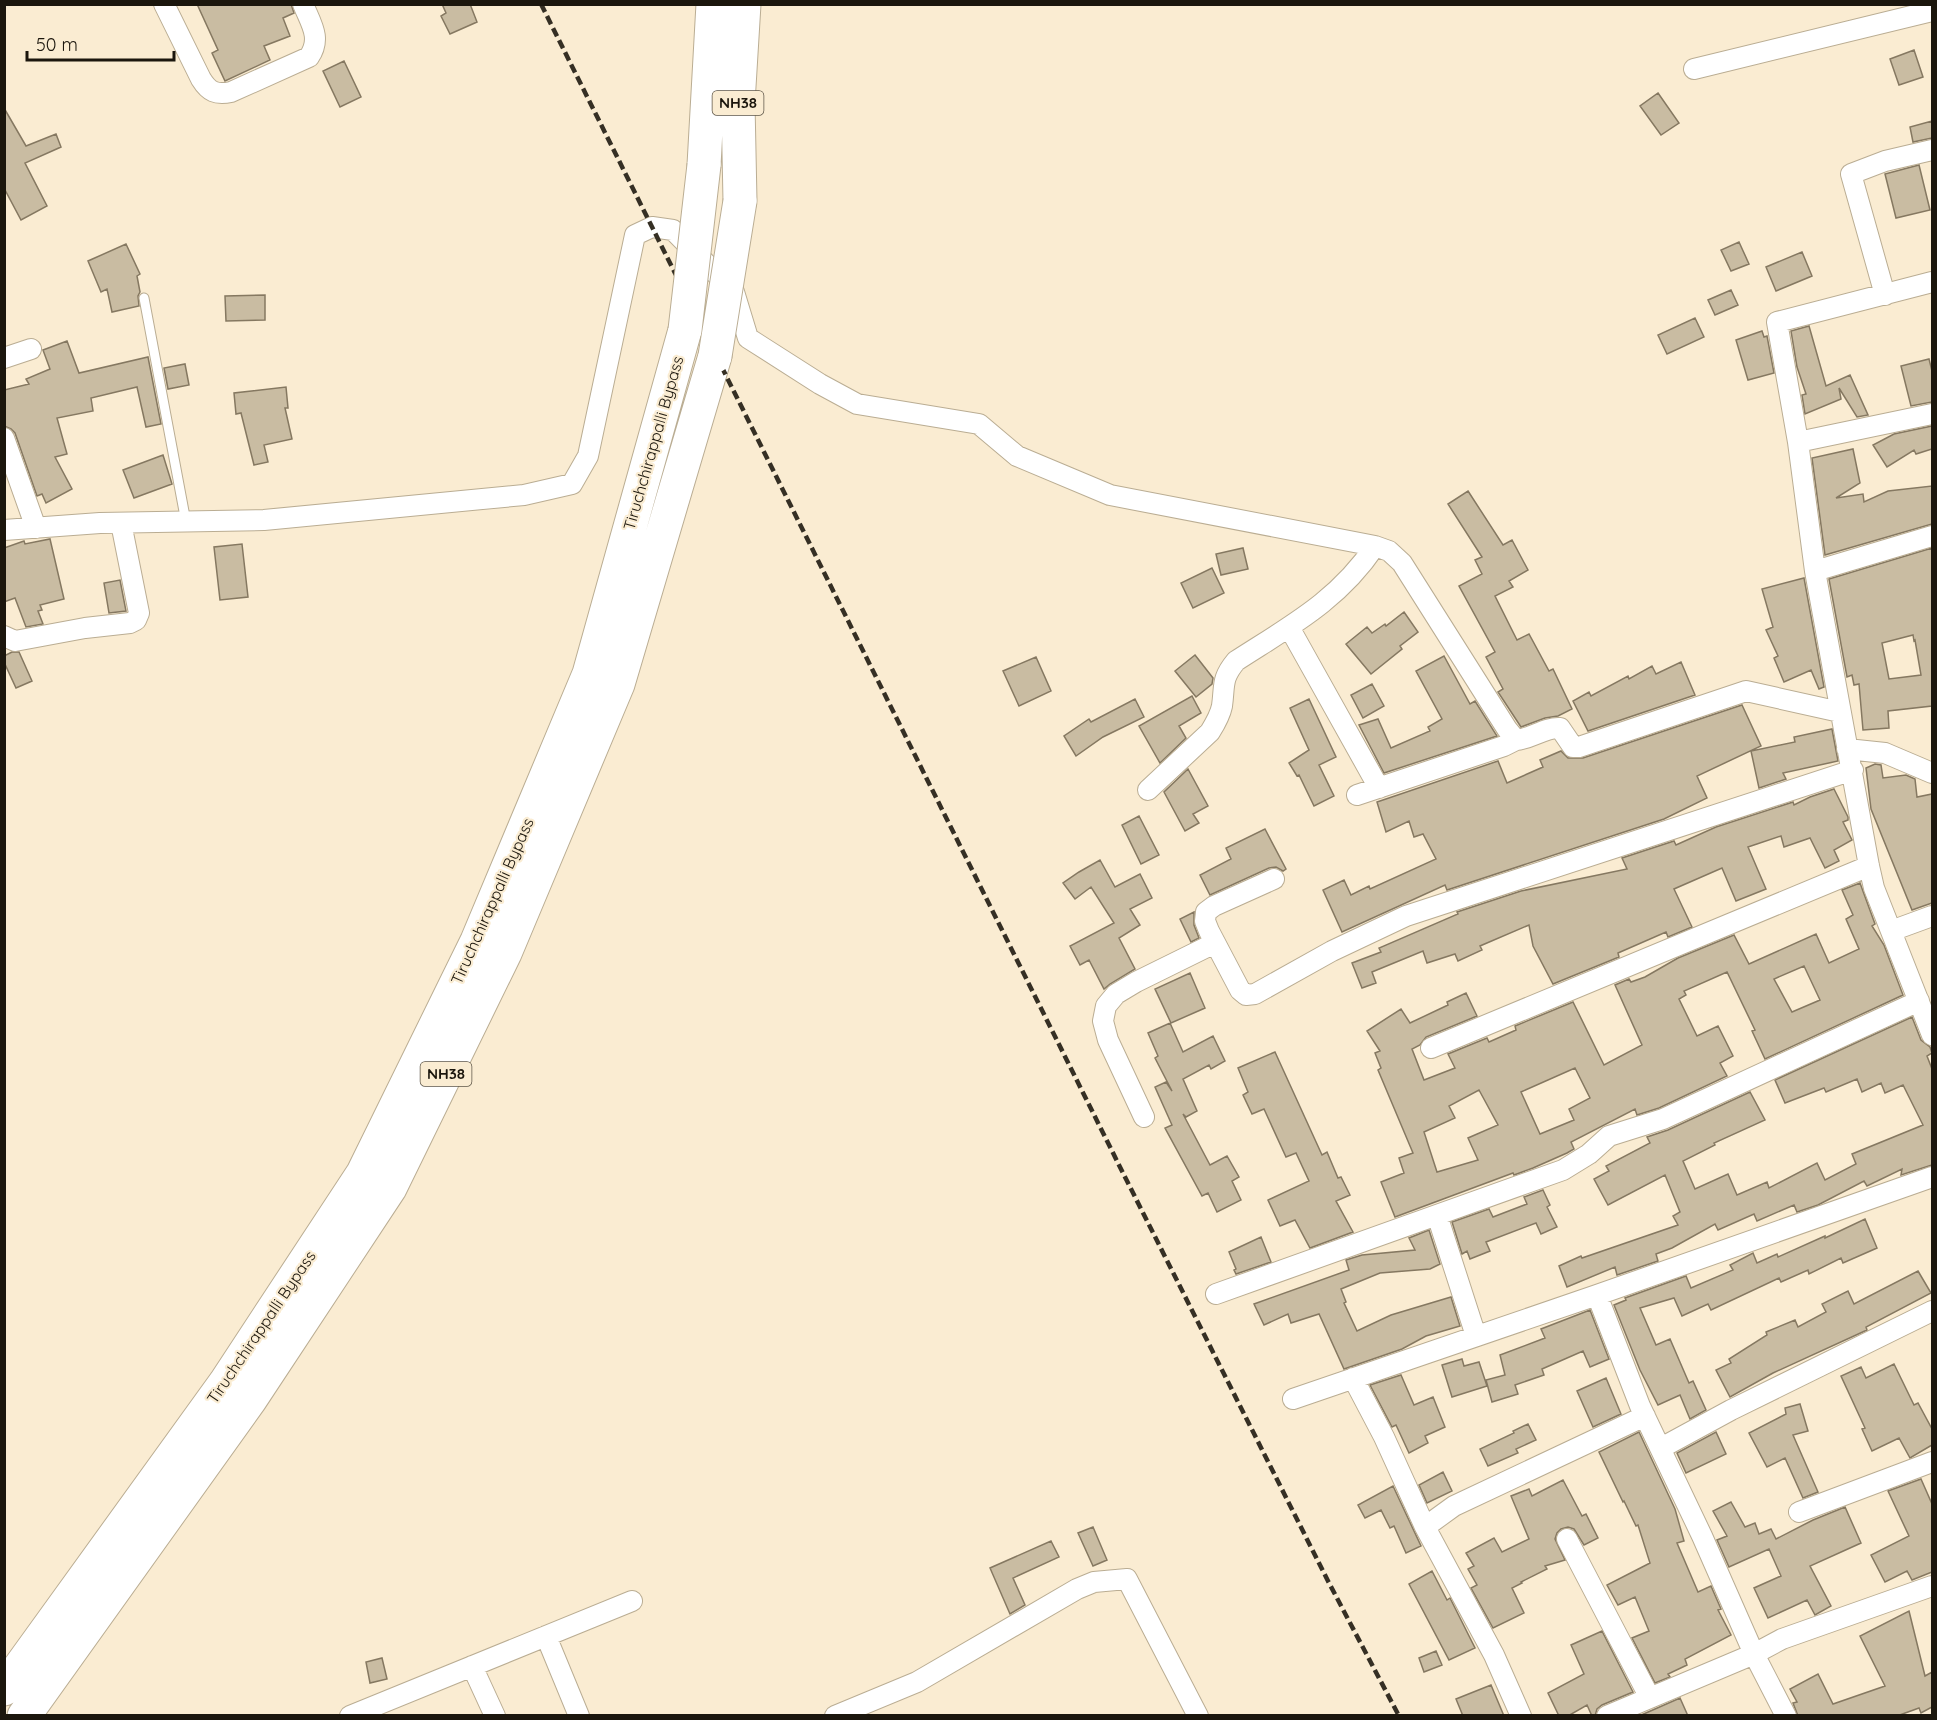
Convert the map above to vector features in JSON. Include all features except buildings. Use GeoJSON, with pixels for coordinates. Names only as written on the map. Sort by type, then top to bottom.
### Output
{"type":"FeatureCollection","features":[{"type":"Feature","properties":{"kind":"highway","name":"Tiruchchirappalli Bypass"},"geometry":{"type":"LineString","coordinates":[[4,1689],[225,1383],[363,1173],[477,941],[589,674],[685,330],[704,165],[713,4]]}},
{"type":"Feature","properties":{"kind":"highway","name":"Tiruchchirappalli Bypass"},"geometry":{"type":"LineString","coordinates":[[24,1716],[250,1400],[390,1188],[506,953],[618,684],[715,356],[740,201],[738,103],[744,4]]}},
{"type":"Feature","properties":{"kind":"street"},"geometry":{"type":"LineString","coordinates":[[164,4],[201,79],[208,89],[218,94],[231,92],[309,57],[316,46],[315,33],[303,4]]}},
{"type":"Feature","properties":{"kind":"street"},"geometry":{"type":"LineString","coordinates":[[1694,69],[1905,11],[1932,11]]}},
{"type":"Feature","properties":{"kind":"street"},"geometry":{"type":"LineString","coordinates":[[1885,295],[1851,174],[1885,161],[1932,150]]}},
{"type":"Feature","properties":{"kind":"street"},"geometry":{"type":"LineString","coordinates":[[4,530],[121,523],[264,520],[524,495],[572,484],[588,456],[634,235],[652,227],[673,230],[734,292],[748,338],[820,384],[857,404],[979,424],[1017,456],[1110,495],[1375,546],[1389,551],[1402,563],[1516,740]]}},
{"type":"Feature","properties":{"kind":"street"},"geometry":{"type":"LineString","coordinates":[[1932,282],[1777,322],[1798,442],[1815,571],[1869,866],[1874,888],[1932,1035]]}},
{"type":"Feature","properties":{"kind":"street"},"geometry":{"type":"LineString","coordinates":[[4,358],[31,349]]}},
{"type":"Feature","properties":{"kind":"street"},"geometry":{"type":"LineString","coordinates":[[1798,442],[1932,414]]}},
{"type":"Feature","properties":{"kind":"street"},"geometry":{"type":"LineString","coordinates":[[4,438],[36,528]]}},
{"type":"Feature","properties":{"kind":"street"},"geometry":{"type":"LineString","coordinates":[[4,636],[15,641],[86,628],[130,623],[136,620],[139,613],[121,523]]}},
{"type":"Feature","properties":{"kind":"street"},"geometry":{"type":"LineString","coordinates":[[1815,571],[1932,536]]}},
{"type":"Feature","properties":{"kind":"street"},"geometry":{"type":"LineString","coordinates":[[1148,790],[1210,732],[1222,706],[1223,684],[1227,672],[1236,662],[1313,611],[1340,589],[1360,568],[1375,546]]}},
{"type":"Feature","properties":{"kind":"street"},"geometry":{"type":"LineString","coordinates":[[1289,627],[1379,788]]}},
{"type":"Feature","properties":{"kind":"street"},"geometry":{"type":"LineString","coordinates":[[1357,795],[1516,740],[1524,740],[1554,727],[1560,728],[1573,747],[1579,747],[1746,691],[1840,712]]}},
{"type":"Feature","properties":{"kind":"street"},"geometry":{"type":"LineString","coordinates":[[1847,749],[1885,753],[1932,773]]}},
{"type":"Feature","properties":{"kind":"street"},"geometry":{"type":"LineString","coordinates":[[1274,879],[1214,906],[1206,912],[1205,921],[1215,943],[1240,990],[1246,995],[1255,994],[1332,951],[1406,916],[1853,770]]}},
{"type":"Feature","properties":{"kind":"street"},"geometry":{"type":"LineString","coordinates":[[1431,1048],[1869,866]]}},
{"type":"Feature","properties":{"kind":"street"},"geometry":{"type":"LineString","coordinates":[[1891,930],[1932,916]]}},
{"type":"Feature","properties":{"kind":"street"},"geometry":{"type":"LineString","coordinates":[[1144,1117],[1108,1040],[1103,1021],[1106,1006],[1116,994],[1136,982],[1215,943]]}},
{"type":"Feature","properties":{"kind":"street"},"geometry":{"type":"LineString","coordinates":[[1216,1294],[1563,1170],[1589,1154],[1609,1136],[1663,1119],[1919,1001]]}},
{"type":"Feature","properties":{"kind":"street"},"geometry":{"type":"LineString","coordinates":[[1293,1399],[1932,1177]]}},
{"type":"Feature","properties":{"kind":"street"},"geometry":{"type":"LineString","coordinates":[[1437,1215],[1476,1336]]}},
{"type":"Feature","properties":{"kind":"street"},"geometry":{"type":"LineString","coordinates":[[1597,1295],[1645,1416],[1754,1654],[1786,1716]]}},
{"type":"Feature","properties":{"kind":"street"},"geometry":{"type":"LineString","coordinates":[[1661,1448],[1731,1410],[1932,1311]]}},
{"type":"Feature","properties":{"kind":"street"},"geometry":{"type":"LineString","coordinates":[[1353,1378],[1384,1437],[1425,1527],[1494,1654],[1521,1716]]}},
{"type":"Feature","properties":{"kind":"street"},"geometry":{"type":"LineString","coordinates":[[1425,1527],[1454,1506],[1645,1416]]}},
{"type":"Feature","properties":{"kind":"street"},"geometry":{"type":"LineString","coordinates":[[1799,1512],[1932,1462]]}},
{"type":"Feature","properties":{"kind":"street"},"geometry":{"type":"LineString","coordinates":[[1567,1539],[1650,1698]]}},
{"type":"Feature","properties":{"kind":"street"},"geometry":{"type":"LineString","coordinates":[[835,1716],[917,1682],[1077,1589],[1094,1582],[1127,1579],[1198,1716]]}},
{"type":"Feature","properties":{"kind":"street"},"geometry":{"type":"LineString","coordinates":[[1614,1714],[1754,1654],[1782,1639],[1932,1586]]}},
{"type":"Feature","properties":{"kind":"street"},"geometry":{"type":"LineString","coordinates":[[351,1716],[632,1601]]}},
{"type":"Feature","properties":{"kind":"street"},"geometry":{"type":"LineString","coordinates":[[546,1636],[579,1716]]}},
{"type":"Feature","properties":{"kind":"street"},"geometry":{"type":"LineString","coordinates":[[472,1666],[495,1716]]}},
{"type":"Feature","properties":{"kind":"lane"},"geometry":{"type":"LineString","coordinates":[[144,298],[186,522]]}},
{"type":"Feature","properties":{"kind":"railway"},"geometry":{"type":"LineString","coordinates":[[541,4],[1124,1175],[1328,1581],[1399,1716]]}}]}
